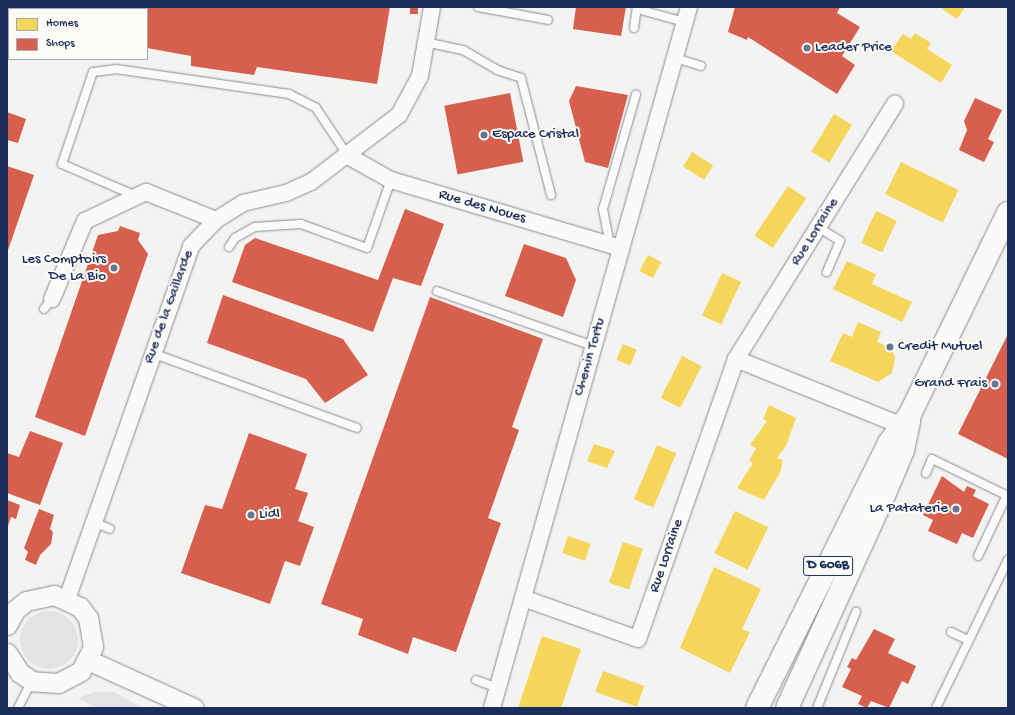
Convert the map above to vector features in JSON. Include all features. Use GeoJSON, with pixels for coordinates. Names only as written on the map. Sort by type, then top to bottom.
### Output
{"type":"FeatureCollection","features":[{"type":"Feature","properties":{"kind":"main road","name":"D 606B"},"geometry":{"type":"LineString","coordinates":[[757,708],[906,422],[1008,213]]}},
{"type":"Feature","properties":{"kind":"main road","name":"D 606B"},"geometry":{"type":"LineString","coordinates":[[787,708],[885,493],[906,422]]}},
{"type":"Feature","properties":{"kind":"street","name":"Rue de la Gaillarde"},"geometry":{"type":"LineString","coordinates":[[68,599],[93,522],[191,246],[216,220],[243,203],[286,193],[311,182],[348,156],[399,115],[407,103],[420,76],[432,7]]}},
{"type":"Feature","properties":{"kind":"street","name":"Chemin Tortu"},"geometry":{"type":"LineString","coordinates":[[492,708],[593,346],[615,246],[675,58],[687,14]]}},
{"type":"Feature","properties":{"kind":"street","name":"Rue Lorraine"},"geometry":{"type":"LineString","coordinates":[[523,598],[638,638],[736,359],[894,104]]}},
{"type":"Feature","properties":{"kind":"street","name":"Rue des Noues"},"geometry":{"type":"LineString","coordinates":[[348,156],[391,180],[615,246]]}},
{"type":"Feature","properties":{"kind":"street"},"geometry":{"type":"LineString","coordinates":[[48,304],[85,221],[146,192],[216,220]]}},
{"type":"Feature","properties":{"kind":"street"},"geometry":{"type":"LineString","coordinates":[[736,359],[906,422]]}},
{"type":"Feature","properties":{"kind":"street"},"geometry":{"type":"LineString","coordinates":[[7,623],[21,605],[40,596],[68,599],[88,618],[93,647],[88,660],[70,679],[58,683],[32,681],[15,668],[7,654]]}},
{"type":"Feature","properties":{"kind":"street"},"geometry":{"type":"LineString","coordinates":[[88,660],[194,708]]}},
{"type":"Feature","properties":{"kind":"lane"},"geometry":{"type":"LineString","coordinates":[[478,7],[548,20]]}},
{"type":"Feature","properties":{"kind":"lane"},"geometry":{"type":"LineString","coordinates":[[634,28],[637,8],[687,14]]}},
{"type":"Feature","properties":{"kind":"lane"},"geometry":{"type":"LineString","coordinates":[[425,42],[463,50],[497,70],[521,78],[551,195]]}},
{"type":"Feature","properties":{"kind":"lane"},"geometry":{"type":"LineString","coordinates":[[675,58],[702,66]]}},
{"type":"Feature","properties":{"kind":"lane"},"geometry":{"type":"LineString","coordinates":[[136,196],[62,164],[93,72],[116,69],[289,94],[316,108],[348,156]]}},
{"type":"Feature","properties":{"kind":"lane"},"geometry":{"type":"LineString","coordinates":[[615,246],[603,209],[636,95]]}},
{"type":"Feature","properties":{"kind":"lane"},"geometry":{"type":"LineString","coordinates":[[229,247],[235,238],[255,227],[301,224],[367,248],[391,180]]}},
{"type":"Feature","properties":{"kind":"lane"},"geometry":{"type":"LineString","coordinates":[[818,227],[840,241],[827,272]]}},
{"type":"Feature","properties":{"kind":"lane"},"geometry":{"type":"LineString","coordinates":[[437,291],[593,346]]}},
{"type":"Feature","properties":{"kind":"lane"},"geometry":{"type":"LineString","coordinates":[[152,353],[357,428]]}},
{"type":"Feature","properties":{"kind":"lane"},"geometry":{"type":"LineString","coordinates":[[926,473],[932,459],[1007,496],[978,556]]}},
{"type":"Feature","properties":{"kind":"lane"},"geometry":{"type":"LineString","coordinates":[[93,522],[110,529]]}},
{"type":"Feature","properties":{"kind":"lane"},"geometry":{"type":"LineString","coordinates":[[936,708],[1008,560]]}},
{"type":"Feature","properties":{"kind":"lane"},"geometry":{"type":"LineString","coordinates":[[817,708],[856,612]]}},
{"type":"Feature","properties":{"kind":"lane"},"geometry":{"type":"LineString","coordinates":[[951,632],[968,640]]}},
{"type":"Feature","properties":{"kind":"lane"},"geometry":{"type":"LineString","coordinates":[[476,680],[498,688]]}},
{"type":"Feature","properties":{"kind":"lane"},"geometry":{"type":"LineString","coordinates":[[18,708],[32,681]]}},
{"type":"Feature","properties":{"kind":"shaded area"},"geometry":{"type":"Polygon","coordinates":[[[43,611],[55,611],[70,619],[78,634],[78,646],[70,661],[55,669],[43,669],[28,661],[20,646],[20,634],[28,619],[43,611]]]}},
{"type":"Feature","properties":{"kind":"shaded area"},"geometry":{"type":"Polygon","coordinates":[[[94,692],[115,692],[142,708],[97,708],[78,698],[94,692]]]}},
{"type":"Feature","properties":{"kind":"building: Homes"},"geometry":{"type":"Polygon","coordinates":[[[944,7],[965,7],[957,19],[942,9],[944,7]]]}},
{"type":"Feature","properties":{"kind":"building: Homes"},"geometry":{"type":"Polygon","coordinates":[[[915,33],[931,43],[927,49],[952,65],[941,83],[891,51],[903,34],[911,39],[915,33]]]}},
{"type":"Feature","properties":{"kind":"building: Homes"},"geometry":{"type":"Polygon","coordinates":[[[834,114],[852,125],[829,163],[811,152],[834,114]]]}},
{"type":"Feature","properties":{"kind":"building: Homes"},"geometry":{"type":"Polygon","coordinates":[[[692,152],[713,165],[704,180],[683,166],[692,152]]]}},
{"type":"Feature","properties":{"kind":"building: Homes"},"geometry":{"type":"Polygon","coordinates":[[[901,162],[959,190],[943,222],[885,194],[901,162]]]}},
{"type":"Feature","properties":{"kind":"building: Homes"},"geometry":{"type":"Polygon","coordinates":[[[788,186],[806,198],[773,248],[754,236],[788,186]]]}},
{"type":"Feature","properties":{"kind":"building: Homes"},"geometry":{"type":"Polygon","coordinates":[[[876,211],[897,221],[882,252],[861,243],[876,211]]]}},
{"type":"Feature","properties":{"kind":"building: Homes"},"geometry":{"type":"Polygon","coordinates":[[[648,255],[661,262],[653,278],[640,271],[648,255]]]}},
{"type":"Feature","properties":{"kind":"building: Homes"},"geometry":{"type":"Polygon","coordinates":[[[847,261],[876,274],[872,284],[912,302],[902,322],[833,289],[847,261]]]}},
{"type":"Feature","properties":{"kind":"building: Homes"},"geometry":{"type":"Polygon","coordinates":[[[722,273],[741,282],[721,324],[702,316],[722,273]]]}},
{"type":"Feature","properties":{"kind":"building: Homes"},"geometry":{"type":"Polygon","coordinates":[[[858,322],[881,332],[877,342],[891,348],[895,357],[892,373],[878,382],[830,361],[843,333],[852,337],[858,322]]]}},
{"type":"Feature","properties":{"kind":"building: Homes"},"geometry":{"type":"Polygon","coordinates":[[[623,344],[637,350],[630,366],[616,360],[623,344]]]}},
{"type":"Feature","properties":{"kind":"building: Homes"},"geometry":{"type":"Polygon","coordinates":[[[682,356],[702,366],[680,408],[661,398],[682,356]]]}},
{"type":"Feature","properties":{"kind":"building: Homes"},"geometry":{"type":"Polygon","coordinates":[[[769,405],[796,418],[786,446],[777,458],[783,460],[780,473],[764,500],[737,488],[753,463],[749,461],[756,448],[750,445],[767,421],[763,419],[769,405]]]}},
{"type":"Feature","properties":{"kind":"building: Homes"},"geometry":{"type":"Polygon","coordinates":[[[594,444],[615,451],[607,468],[587,461],[594,444]]]}},
{"type":"Feature","properties":{"kind":"building: Homes"},"geometry":{"type":"Polygon","coordinates":[[[657,445],[676,453],[653,508],[634,499],[657,445]]]}},
{"type":"Feature","properties":{"kind":"building: Homes"},"geometry":{"type":"Polygon","coordinates":[[[735,511],[768,527],[748,569],[714,553],[735,511]]]}},
{"type":"Feature","properties":{"kind":"building: Homes"},"geometry":{"type":"Polygon","coordinates":[[[568,536],[591,544],[585,561],[562,553],[568,536]]]}},
{"type":"Feature","properties":{"kind":"building: Homes"},"geometry":{"type":"Polygon","coordinates":[[[623,542],[643,549],[629,589],[609,583],[623,542]]]}},
{"type":"Feature","properties":{"kind":"building: Homes"},"geometry":{"type":"Polygon","coordinates":[[[714,567],[761,589],[742,629],[750,632],[730,673],[680,648],[714,567]]]}},
{"type":"Feature","properties":{"kind":"building: Homes"},"geometry":{"type":"Polygon","coordinates":[[[542,636],[581,649],[561,708],[518,708],[542,636]]]}},
{"type":"Feature","properties":{"kind":"building: Homes"},"geometry":{"type":"Polygon","coordinates":[[[603,671],[644,686],[637,707],[595,692],[603,671]]]}},
{"type":"Feature","properties":{"kind":"building: Shops"},"geometry":{"type":"Polygon","coordinates":[[[390,7],[377,84],[257,67],[254,75],[191,66],[191,56],[148,48],[148,8],[146,8],[390,7]]]}},
{"type":"Feature","properties":{"kind":"building: Shops"},"geometry":{"type":"Polygon","coordinates":[[[410,7],[418,7],[418,14],[410,14],[410,7]]]}},
{"type":"Feature","properties":{"kind":"building: Shops"},"geometry":{"type":"Polygon","coordinates":[[[576,7],[626,7],[621,36],[573,29],[576,7]]]}},
{"type":"Feature","properties":{"kind":"building: Shops","name":"Leader Price"},"geometry":{"type":"Polygon","coordinates":[[[735,7],[840,7],[837,13],[860,27],[842,56],[855,65],[837,94],[748,37],[747,40],[728,32],[735,7]]]}},
{"type":"Feature","properties":{"kind":"building: Shops"},"geometry":{"type":"Polygon","coordinates":[[[576,86],[628,95],[608,168],[585,162],[569,101],[576,86]]]}},
{"type":"Feature","properties":{"kind":"building: Shops","name":"Espace Cristal"},"geometry":{"type":"Polygon","coordinates":[[[510,93],[523,162],[458,174],[444,106],[510,93]]]}},
{"type":"Feature","properties":{"kind":"building: Shops"},"geometry":{"type":"Polygon","coordinates":[[[975,98],[1002,110],[988,139],[994,142],[984,162],[959,150],[967,130],[964,121],[975,98]]]}},
{"type":"Feature","properties":{"kind":"building: Shops"},"geometry":{"type":"Polygon","coordinates":[[[7,112],[26,119],[18,143],[7,140],[7,112]]]}},
{"type":"Feature","properties":{"kind":"building: Shops"},"geometry":{"type":"Polygon","coordinates":[[[7,166],[34,175],[7,253],[7,166]]]}},
{"type":"Feature","properties":{"kind":"building: Shops"},"geometry":{"type":"Polygon","coordinates":[[[405,209],[444,224],[421,286],[393,278],[373,332],[232,282],[245,245],[255,238],[378,280],[405,209]]]}},
{"type":"Feature","properties":{"kind":"building: Shops"},"geometry":{"type":"Polygon","coordinates":[[[120,226],[140,233],[138,240],[148,254],[85,436],[35,417],[98,235],[118,231],[120,226]]]}},
{"type":"Feature","properties":{"kind":"building: Shops"},"geometry":{"type":"Polygon","coordinates":[[[524,244],[566,258],[576,280],[563,317],[505,296],[524,244]]]}},
{"type":"Feature","properties":{"kind":"building: Shops"},"geometry":{"type":"Polygon","coordinates":[[[223,295],[343,339],[368,375],[325,403],[306,379],[207,343],[223,295]]]}},
{"type":"Feature","properties":{"kind":"building: Shops"},"geometry":{"type":"Polygon","coordinates":[[[430,297],[543,339],[512,427],[519,430],[488,518],[501,523],[456,652],[413,637],[408,654],[358,635],[363,619],[321,604],[430,297]]]}},
{"type":"Feature","properties":{"kind":"building: Shops","name":"Grand Frais"},"geometry":{"type":"Polygon","coordinates":[[[1008,334],[1008,459],[958,434],[1008,334]]]}},
{"type":"Feature","properties":{"kind":"building: Shops"},"geometry":{"type":"Polygon","coordinates":[[[30,431],[63,443],[40,505],[7,493],[7,453],[19,457],[30,431]]]}},
{"type":"Feature","properties":{"kind":"building: Shops","name":"Lidl"},"geometry":{"type":"Polygon","coordinates":[[[249,433],[307,454],[295,489],[308,493],[298,521],[314,527],[300,566],[285,561],[270,604],[181,573],[205,505],[222,509],[249,433]]]}},
{"type":"Feature","properties":{"kind":"building: Shops","name":"La Pataterie"},"geometry":{"type":"Polygon","coordinates":[[[942,476],[964,492],[967,486],[976,490],[973,496],[989,504],[973,538],[962,533],[957,544],[928,531],[933,520],[923,515],[942,476]]]}},
{"type":"Feature","properties":{"kind":"building: Shops"},"geometry":{"type":"Polygon","coordinates":[[[7,500],[20,505],[16,519],[11,517],[7,529],[7,500]]]}},
{"type":"Feature","properties":{"kind":"building: Shops"},"geometry":{"type":"Polygon","coordinates":[[[39,509],[54,515],[50,529],[53,532],[51,544],[40,555],[36,565],[25,560],[28,552],[24,548],[39,509]]]}},
{"type":"Feature","properties":{"kind":"building: Shops"},"geometry":{"type":"Polygon","coordinates":[[[874,629],[895,639],[888,653],[916,666],[908,684],[902,681],[889,708],[871,701],[867,708],[858,704],[862,696],[842,687],[851,669],[847,667],[852,658],[856,660],[874,629]]]}},
{"type":"Feature","properties":{"kind":"place","name":"Leader Price"},"geometry":{"type":"Point","coordinates":[807,48]}},
{"type":"Feature","properties":{"kind":"place","name":"Espace Cristal"},"geometry":{"type":"Point","coordinates":[484,135]}},
{"type":"Feature","properties":{"kind":"place","name":"Les Comptoirs De La Bio"},"geometry":{"type":"Point","coordinates":[114,268]}},
{"type":"Feature","properties":{"kind":"place","name":"Credit Mutuel"},"geometry":{"type":"Point","coordinates":[890,347]}},
{"type":"Feature","properties":{"kind":"place","name":"Grand Frais"},"geometry":{"type":"Point","coordinates":[995,384]}},
{"type":"Feature","properties":{"kind":"place","name":"La Pataterie"},"geometry":{"type":"Point","coordinates":[956,509]}},
{"type":"Feature","properties":{"kind":"place","name":"Lidl"},"geometry":{"type":"Point","coordinates":[251,515]}}]}
